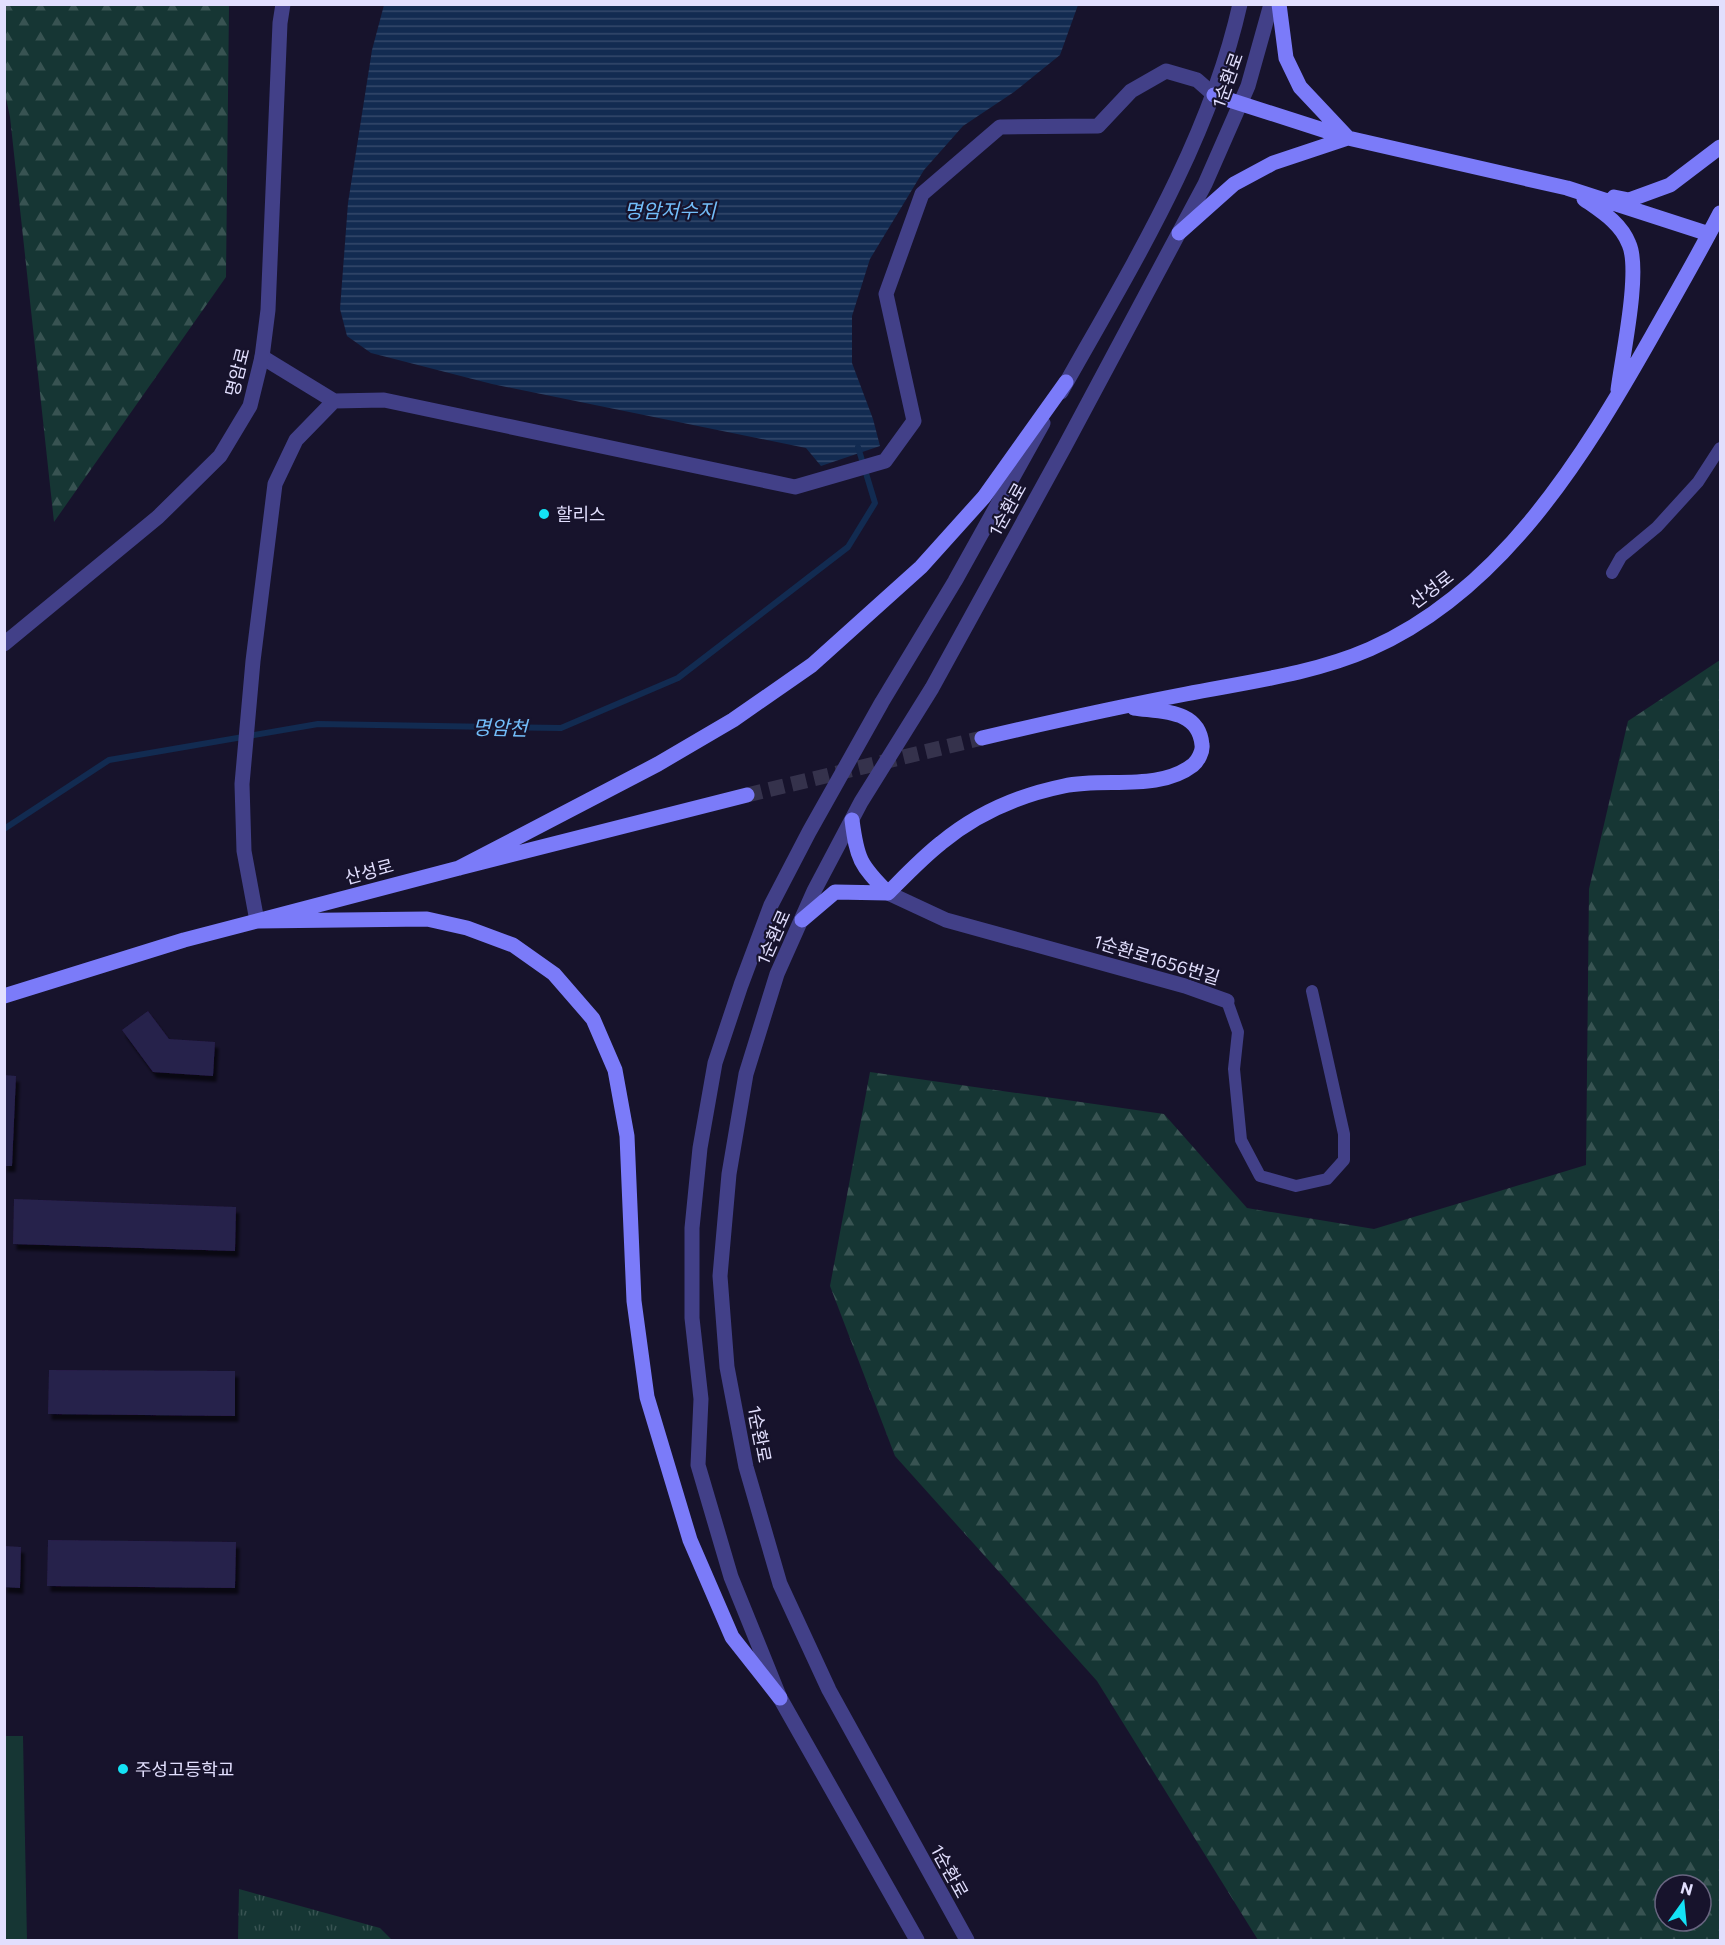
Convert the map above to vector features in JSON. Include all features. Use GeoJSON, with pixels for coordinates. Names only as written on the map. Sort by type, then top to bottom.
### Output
{"type":"FeatureCollection","features":[{"type":"Feature","properties":{"kind":"main road"},"geometry":{"type":"LineString","coordinates":[[1279,4],[1286,58],[1300,87],[1348,138]]}},
{"type":"Feature","properties":{"kind":"main road"},"geometry":{"type":"LineString","coordinates":[[1214,95],[1348,138],[1629,200],[1670,185],[1720,147]]}},
{"type":"Feature","properties":{"kind":"main road"},"geometry":{"type":"LineString","coordinates":[[1179,233],[1234,184],[1273,163],[1348,138]]}},
{"type":"Feature","properties":{"kind":"main road"},"geometry":{"type":"LineString","coordinates":[[1567,188],[1709,234]]}},
{"type":"Feature","properties":{"kind":"main road"},"geometry":{"type":"LineString","coordinates":[[1567,188],[1603,212],[1618,226],[1630,244],[1633,268],[1630,305],[1616,399]]}},
{"type":"Feature","properties":{"kind":"main road","name":"산성로"},"geometry":{"type":"LineString","coordinates":[[981,738],[1119,707],[1270,678],[1320,665],[1368,650],[1402,633],[1435,612],[1470,583],[1506,548],[1551,496],[1581,455],[1616,399],[1720,213]]}},
{"type":"Feature","properties":{"kind":"main road"},"geometry":{"type":"LineString","coordinates":[[459,868],[658,764],[733,720],[812,665],[921,567],[984,497],[1066,382]]}},
{"type":"Feature","properties":{"kind":"main road"},"geometry":{"type":"LineString","coordinates":[[802,920],[835,892],[888,893],[941,842],[976,818],[1020,798],[1066,786],[1151,781],[1176,774],[1195,764],[1203,749],[1201,735],[1193,722],[1181,714],[1119,707]]}},
{"type":"Feature","properties":{"kind":"main road","name":"산성로"},"geometry":{"type":"LineString","coordinates":[[4,996],[184,940],[747,795]]}},
{"type":"Feature","properties":{"kind":"main road"},"geometry":{"type":"LineString","coordinates":[[852,820],[855,846],[864,870],[888,893]]}},
{"type":"Feature","properties":{"kind":"main road"},"geometry":{"type":"LineString","coordinates":[[257,921],[427,919],[467,928],[513,945],[554,974],[593,1019],[615,1070],[627,1136],[634,1300],[647,1397],[690,1540],[732,1637],[780,1698]]}},
{"type":"Feature","properties":{"kind":"street","name":"명암로"},"geometry":{"type":"LineString","coordinates":[[4,644],[158,517],[220,456],[250,406],[262,357],[268,310],[283,4]]}},
{"type":"Feature","properties":{"kind":"street","name":"1순환로"},"geometry":{"type":"LineString","coordinates":[[917,1941],[780,1698],[731,1577],[698,1465],[701,1399],[692,1318],[692,1228],[700,1148],[715,1063],[741,985],[776,895],[876,712],[955,581],[1150,233],[1192,149],[1214,95],[1234,35],[1240,4]]}},
{"type":"Feature","properties":{"kind":"street","name":"1순환로"},"geometry":{"type":"LineString","coordinates":[[967,1941],[829,1690],[780,1584],[746,1467],[727,1367],[720,1276],[729,1174],[746,1074],[777,974],[802,920],[852,820],[932,688],[1205,184],[1248,86],[1271,4]]}},
{"type":"Feature","properties":{"kind":"street"},"geometry":{"type":"LineString","coordinates":[[262,357],[334,401],[384,400],[795,487],[885,461],[914,421],[886,294],[922,194],[1000,127],[1098,126],[1131,91],[1166,71],[1197,80],[1214,95]]}},
{"type":"Feature","properties":{"kind":"street"},"geometry":{"type":"LineString","coordinates":[[257,921],[244,851],[242,784],[253,661],[275,484],[296,440],[334,401]]}},
{"type":"Feature","properties":{"kind":"street","name":"1순환로1656번길"},"geometry":{"type":"LineString","coordinates":[[888,893],[946,920],[1185,986],[1227,1001]]}},
{"type":"Feature","properties":{"kind":"lane"},"geometry":{"type":"LineString","coordinates":[[1612,573],[1621,557],[1657,527],[1698,482],[1720,448]]}},
{"type":"Feature","properties":{"kind":"lane","name":"1순환로1656번길"},"geometry":{"type":"LineString","coordinates":[[1227,1001],[1238,1032],[1234,1069],[1241,1140],[1260,1176],[1296,1186],[1327,1179],[1344,1160],[1344,1134],[1312,991]]}},
{"type":"Feature","properties":{"kind":"green space"},"geometry":{"type":"Polygon","coordinates":[[[4,5],[229,5],[226,277],[54,522],[10,117],[4,89],[4,5]]]}},
{"type":"Feature","properties":{"kind":"green space"},"geometry":{"type":"Polygon","coordinates":[[[1720,660],[1720,1940],[1258,1940],[1097,1681],[895,1456],[830,1286],[870,1072],[1164,1114],[1247,1208],[1374,1229],[1586,1165],[1589,889],[1628,721],[1720,660]]]}},
{"type":"Feature","properties":{"kind":"green space"},"geometry":{"type":"Polygon","coordinates":[[[5,1736],[23,1736],[27,1940],[5,1940],[5,1736]]]}},
{"type":"Feature","properties":{"kind":"green space"},"geometry":{"type":"Polygon","coordinates":[[[239,1889],[380,1928],[392,1940],[238,1940],[239,1889]]]}},
{"type":"Feature","properties":{"kind":"water","name":"명암저수지"},"geometry":{"type":"Polygon","coordinates":[[[384,4],[1078,5],[1060,55],[1014,92],[963,126],[924,170],[870,259],[852,316],[852,363],[873,419],[880,446],[821,466],[806,448],[492,384],[371,353],[347,336],[340,309],[348,203],[372,50],[384,4]]]}},
{"type":"Feature","properties":{"kind":"building"},"geometry":{"type":"Polygon","coordinates":[[[148,1011],[169,1039],[215,1042],[213,1076],[153,1072],[122,1030],[148,1011]]]}},
{"type":"Feature","properties":{"kind":"building"},"geometry":{"type":"Polygon","coordinates":[[[4,1075],[16,1076],[12,1166],[4,1166],[4,1075]]]}},
{"type":"Feature","properties":{"kind":"building"},"geometry":{"type":"Polygon","coordinates":[[[14,1199],[236,1207],[235,1251],[13,1244],[14,1199]]]}},
{"type":"Feature","properties":{"kind":"building"},"geometry":{"type":"Polygon","coordinates":[[[49,1370],[235,1371],[235,1416],[48,1414],[49,1370]]]}},
{"type":"Feature","properties":{"kind":"building"},"geometry":{"type":"Polygon","coordinates":[[[48,1540],[236,1542],[235,1588],[47,1586],[48,1540]]]}},
{"type":"Feature","properties":{"kind":"building"},"geometry":{"type":"Polygon","coordinates":[[[4,1546],[21,1547],[20,1588],[4,1587],[4,1546]]]}},
{"type":"Feature","properties":{"kind":"waterway","name":"명암천"},"geometry":{"type":"LineString","coordinates":[[4,829],[109,760],[318,724],[561,728],[678,678],[848,547],[875,503],[858,447]]}},
{"type":"Feature","properties":{"kind":"tunnel"},"geometry":{"type":"LineString","coordinates":[[747,795],[982,738]]}},
{"type":"Feature","properties":{"kind":"place","name":"할리스"},"geometry":{"type":"Point","coordinates":[544,514]}},
{"type":"Feature","properties":{"kind":"place","name":"주성고등학교"},"geometry":{"type":"Point","coordinates":[123,1769]}}]}
